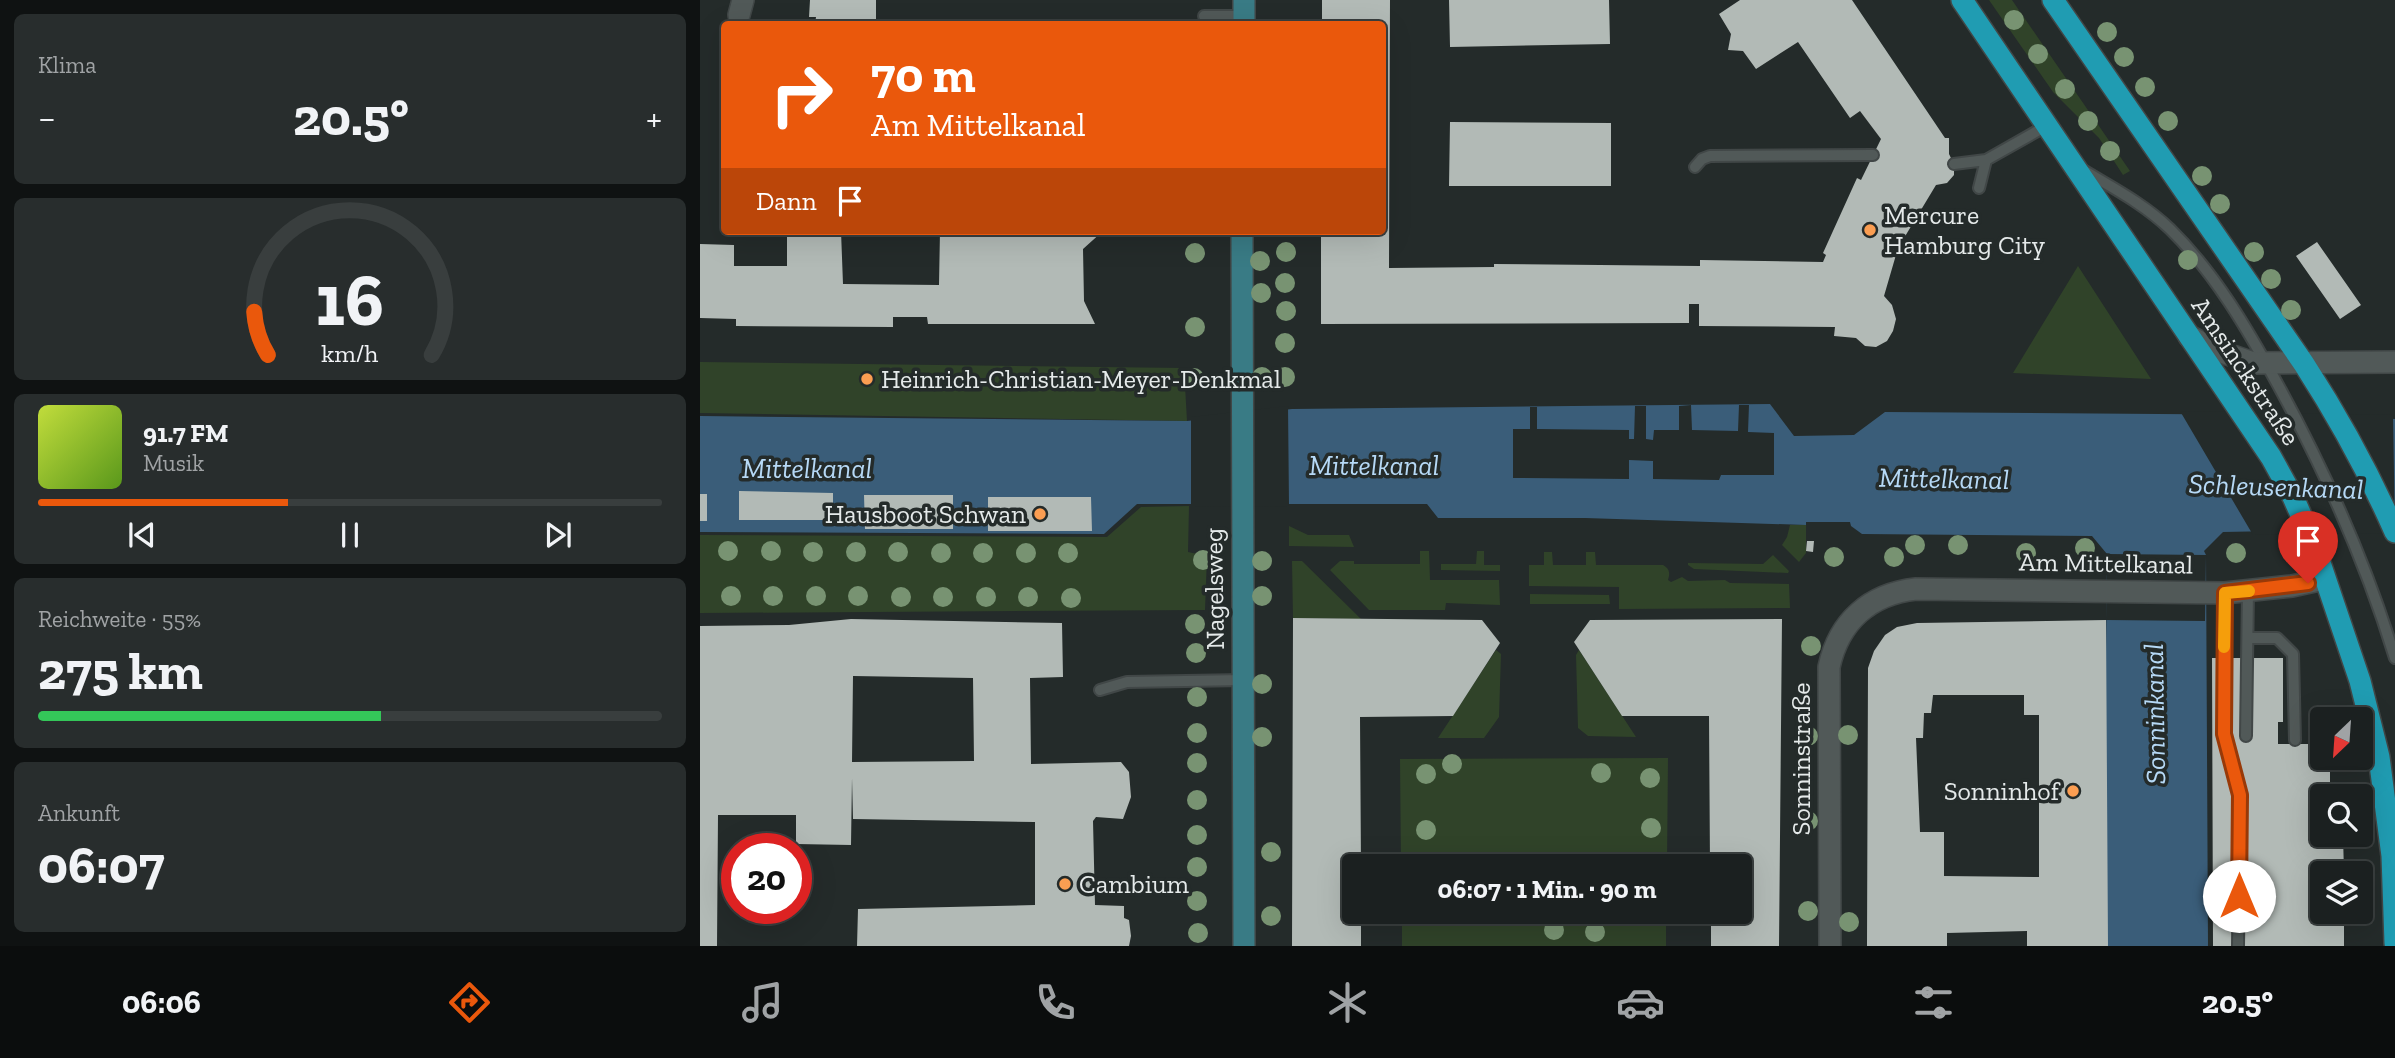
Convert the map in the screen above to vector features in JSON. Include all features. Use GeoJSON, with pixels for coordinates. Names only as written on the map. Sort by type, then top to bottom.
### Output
{"type":"FeatureCollection","features":[{"type":"Feature","properties":{"kind":"main road","name":"Amsinckstraße"},"geometry":{"type":"LineString","coordinates":[[1962,0],[2271,457],[2288,487],[2312,542],[2360,681],[2379,757],[2392,856],[2395,943]]}},
{"type":"Feature","properties":{"kind":"main road","name":"Amsinckstraße"},"geometry":{"type":"LineString","coordinates":[[2053,0],[2304,364],[2335,413],[2395,532]]}},
{"type":"Feature","properties":{"kind":"street","name":"Nagelsweg"},"geometry":{"type":"LineString","coordinates":[[1242,235],[1244,946]]}},
{"type":"Feature","properties":{"kind":"street"},"geometry":{"type":"LineString","coordinates":[[2189,335],[2229,356],[2253,363],[2395,362]]}},
{"type":"Feature","properties":{"kind":"street","name":"Am Mittelkanal"},"geometry":{"type":"LineString","coordinates":[[1886,594],[1916,589],[2215,593],[2292,586],[2324,579]]}},
{"type":"Feature","properties":{"kind":"street","name":"Sonninstraße"},"geometry":{"type":"LineString","coordinates":[[1830,946],[1829,667],[1836,643],[1847,626],[1869,604],[1886,594]]}},
{"type":"Feature","properties":{"kind":"lane"},"geometry":{"type":"LineString","coordinates":[[1204,16],[1244,13]]}},
{"type":"Feature","properties":{"kind":"lane"},"geometry":{"type":"LineString","coordinates":[[1954,164],[1986,160],[2048,125]]}},
{"type":"Feature","properties":{"kind":"lane"},"geometry":{"type":"LineString","coordinates":[[1695,167],[1702,159],[1710,156],[1873,155]]}},
{"type":"Feature","properties":{"kind":"lane"},"geometry":{"type":"LineString","coordinates":[[1979,188],[1986,160]]}},
{"type":"Feature","properties":{"kind":"lane"},"geometry":{"type":"LineString","coordinates":[[2074,165],[2137,202],[2178,238],[2215,282],[2267,364],[2322,469],[2354,541],[2395,658]]}},
{"type":"Feature","properties":{"kind":"lane"},"geometry":{"type":"LineString","coordinates":[[2246,736],[2248,591]]}},
{"type":"Feature","properties":{"kind":"lane"},"geometry":{"type":"LineString","coordinates":[[2215,593],[2224,734],[2240,795],[2238,946]]}},
{"type":"Feature","properties":{"kind":"lane"},"geometry":{"type":"LineString","coordinates":[[2248,638],[2277,638],[2294,654],[2295,740]]}},
{"type":"Feature","properties":{"kind":"lane"},"geometry":{"type":"LineString","coordinates":[[1100,690],[1127,682],[1244,680]]}},
{"type":"Feature","properties":{"kind":"green space"},"geometry":{"type":"Polygon","coordinates":[[[1989,0],[2012,0],[2130,171],[2123,175],[2099,138],[2053,92],[1989,0]]]}},
{"type":"Feature","properties":{"kind":"green space"},"geometry":{"type":"Polygon","coordinates":[[[2078,266],[2151,379],[2013,373],[2078,266]]]}},
{"type":"Feature","properties":{"kind":"green space"},"geometry":{"type":"Polygon","coordinates":[[[700,362],[1184,368],[1187,421],[700,413],[700,362]]]}},
{"type":"Feature","properties":{"kind":"green space"},"geometry":{"type":"Polygon","coordinates":[[[1189,506],[1188,552],[1207,556],[1205,610],[700,613],[700,535],[1107,537],[1141,507],[1189,506]]]}},
{"type":"Feature","properties":{"kind":"green space"},"geometry":{"type":"Polygon","coordinates":[[[1790,525],[1806,525],[1806,553],[1799,562],[1782,545],[1790,525]]]}},
{"type":"Feature","properties":{"kind":"green space"},"geometry":{"type":"Polygon","coordinates":[[[1289,526],[1308,535],[1349,535],[1354,547],[1289,546],[1289,526]]]}},
{"type":"Feature","properties":{"kind":"green space"},"geometry":{"type":"Polygon","coordinates":[[[1420,551],[1429,551],[1430,580],[1499,580],[1500,605],[1446,603],[1445,610],[1369,610],[1330,570],[1340,561],[1354,561],[1354,564],[1420,564],[1420,551]]]}},
{"type":"Feature","properties":{"kind":"green space"},"geometry":{"type":"Polygon","coordinates":[[[1477,551],[1484,551],[1484,565],[1500,565],[1500,571],[1441,570],[1441,564],[1476,564],[1477,551]]]}},
{"type":"Feature","properties":{"kind":"green space"},"geometry":{"type":"Polygon","coordinates":[[[1544,552],[1552,552],[1553,565],[1586,565],[1586,552],[1595,552],[1596,565],[1663,565],[1668,570],[1668,580],[1671,582],[1682,577],[1688,581],[1789,584],[1790,608],[1619,609],[1619,587],[1529,586],[1529,565],[1544,565],[1544,552]]]}},
{"type":"Feature","properties":{"kind":"green space"},"geometry":{"type":"Polygon","coordinates":[[[1773,555],[1788,573],[1694,569],[1688,565],[1763,564],[1773,555]]]}},
{"type":"Feature","properties":{"kind":"green space"},"geometry":{"type":"Polygon","coordinates":[[[1292,561],[1302,561],[1361,619],[1293,618],[1292,561]]]}},
{"type":"Feature","properties":{"kind":"green space"},"geometry":{"type":"Polygon","coordinates":[[[1530,594],[1609,595],[1610,604],[1530,604],[1530,594]]]}},
{"type":"Feature","properties":{"kind":"green space"},"geometry":{"type":"Polygon","coordinates":[[[1496,650],[1501,654],[1499,717],[1484,738],[1438,738],[1496,650]]]}},
{"type":"Feature","properties":{"kind":"green space"},"geometry":{"type":"Polygon","coordinates":[[[1579,650],[1636,737],[1588,736],[1578,728],[1576,655],[1579,650]]]}},
{"type":"Feature","properties":{"kind":"green space"},"geometry":{"type":"Polygon","coordinates":[[[1668,758],[1667,854],[1401,854],[1400,759],[1668,758]]]}},
{"type":"Feature","properties":{"kind":"green space"},"geometry":{"type":"Polygon","coordinates":[[[1402,924],[1666,924],[1666,946],[1402,946],[1402,924]]]}},
{"type":"Feature","properties":{"kind":"water"},"geometry":{"type":"Polygon","coordinates":[[[1770,404],[1794,436],[1854,435],[1885,412],[2291,415],[2395,419],[2395,529],[2223,532],[2204,551],[2208,946],[2103,946],[2107,554],[2092,536],[1862,534],[1851,526],[1850,522],[1806,522],[1806,525],[1585,518],[1438,518],[1427,504],[1137,504],[1104,534],[700,532],[700,416],[1187,421],[1292,409],[1770,404]]]}},
{"type":"Feature","properties":{"kind":"pier"},"geometry":{"type":"Polygon","coordinates":[[[1691,405],[1692,430],[1738,431],[1739,405],[1749,405],[1748,432],[1774,433],[1774,475],[1721,475],[1719,480],[1653,479],[1653,461],[1629,460],[1629,479],[1513,478],[1513,429],[1530,429],[1530,407],[1537,407],[1537,429],[1629,430],[1629,439],[1634,439],[1635,406],[1646,406],[1646,439],[1653,440],[1654,430],[1679,430],[1679,406],[1691,405]]]}},
{"type":"Feature","properties":{"kind":"pier"},"geometry":{"type":"Polygon","coordinates":[[[1288,406],[1289,506],[1191,507],[1191,417],[1288,406]]]}},
{"type":"Feature","properties":{"kind":"pier"},"geometry":{"type":"Polygon","coordinates":[[[2180,411],[2393,415],[2395,533],[2253,535],[2180,411]]]}},
{"type":"Feature","properties":{"kind":"pier"},"geometry":{"type":"Polygon","coordinates":[[[2107,554],[2206,555],[2205,621],[2106,620],[2107,554]]]}},
{"type":"Feature","properties":{"kind":"building"},"geometry":{"type":"Polygon","coordinates":[[[810,0],[876,0],[876,21],[815,21],[816,17],[809,17],[810,0]]]}},
{"type":"Feature","properties":{"kind":"building"},"geometry":{"type":"Polygon","coordinates":[[[1322,0],[1390,0],[1389,268],[1494,267],[1494,264],[1700,266],[1700,260],[1823,262],[1826,255],[1823,253],[1857,178],[1861,180],[1881,139],[1860,111],[1850,118],[1798,42],[1756,69],[1743,51],[1728,50],[1731,34],[1719,14],[1740,0],[1852,0],[1945,138],[1949,138],[1949,154],[1954,164],[1954,175],[1947,183],[1936,185],[1898,248],[1884,296],[1892,305],[1896,319],[1887,341],[1876,347],[1865,346],[1856,338],[1834,336],[1835,327],[1699,326],[1699,304],[1689,304],[1689,323],[1321,324],[1321,235],[1386,235],[1386,21],[1322,21],[1322,0]]]}},
{"type":"Feature","properties":{"kind":"building"},"geometry":{"type":"Polygon","coordinates":[[[1449,0],[1609,0],[1610,44],[1450,47],[1449,0]]]}},
{"type":"Feature","properties":{"kind":"building"},"geometry":{"type":"Polygon","coordinates":[[[1450,122],[1611,123],[1611,186],[1449,186],[1450,122]]]}},
{"type":"Feature","properties":{"kind":"building"},"geometry":{"type":"Polygon","coordinates":[[[787,235],[841,235],[843,284],[939,285],[940,235],[1099,235],[1083,249],[1084,301],[1095,324],[928,324],[927,317],[893,317],[893,327],[736,326],[736,319],[700,318],[700,244],[734,245],[734,266],[787,266],[787,235]]]}},
{"type":"Feature","properties":{"kind":"building"},"geometry":{"type":"Polygon","coordinates":[[[2317,242],[2361,305],[2340,319],[2296,256],[2317,242]]]}},
{"type":"Feature","properties":{"kind":"building"},"geometry":{"type":"Polygon","coordinates":[[[739,491],[833,493],[833,520],[739,520],[739,491]]]}},
{"type":"Feature","properties":{"kind":"building"},"geometry":{"type":"Polygon","coordinates":[[[700,494],[707,494],[707,521],[700,521],[700,494]]]}},
{"type":"Feature","properties":{"kind":"building"},"geometry":{"type":"Polygon","coordinates":[[[864,495],[953,495],[953,529],[865,529],[864,495]]]}},
{"type":"Feature","properties":{"kind":"building","name":"Hausboot Schwan"},"geometry":{"type":"Polygon","coordinates":[[[988,497],[1091,497],[1092,531],[988,531],[988,497]]]}},
{"type":"Feature","properties":{"kind":"building"},"geometry":{"type":"Polygon","coordinates":[[[1807,541],[1814,541],[1813,552],[1806,551],[1807,541]]]}},
{"type":"Feature","properties":{"kind":"building"},"geometry":{"type":"Polygon","coordinates":[[[1293,618],[1482,620],[1500,643],[1453,716],[1360,717],[1361,854],[1342,854],[1342,924],[1361,924],[1361,946],[1292,946],[1293,618]]]}},
{"type":"Feature","properties":{"kind":"building"},"geometry":{"type":"Polygon","coordinates":[[[851,619],[1062,623],[1063,677],[1030,678],[1031,764],[1121,762],[1129,772],[1131,797],[1123,819],[1096,817],[1093,821],[1095,905],[1124,906],[1124,918],[1129,920],[1131,936],[1129,946],[857,946],[858,909],[1035,905],[1035,822],[853,819],[852,778],[851,845],[812,844],[812,833],[796,833],[796,815],[718,815],[717,946],[700,946],[700,626],[789,625],[851,619]],[[853,676],[852,762],[974,761],[973,678],[853,676]]]}},
{"type":"Feature","properties":{"kind":"building"},"geometry":{"type":"Polygon","coordinates":[[[1782,619],[1779,946],[1711,946],[1711,924],[1752,924],[1752,854],[1710,854],[1709,716],[1622,716],[1574,642],[1590,620],[1782,619]]]}},
{"type":"Feature","properties":{"kind":"building","name":"Sonninhof"},"geometry":{"type":"Polygon","coordinates":[[[2106,620],[2108,946],[2027,946],[2027,931],[1947,933],[1947,946],[1867,946],[1868,668],[1874,651],[1885,635],[1897,627],[1917,623],[2106,620]],[[1933,695],[1931,713],[1924,713],[1923,738],[1916,738],[1920,832],[1944,832],[1944,876],[2039,877],[2039,715],[2024,715],[2024,695],[1933,695]]]}},
{"type":"Feature","properties":{"kind":"building"},"geometry":{"type":"Polygon","coordinates":[[[2212,658],[2283,658],[2283,722],[2278,722],[2278,744],[2310,744],[2310,770],[2330,770],[2330,784],[2310,784],[2310,847],[2343,847],[2344,861],[2310,861],[2310,924],[2344,924],[2344,946],[2213,946],[2212,658]]]}},
{"type":"Feature","properties":{"kind":"slow traffic"},"geometry":{"type":"LineString","coordinates":[[2224,647],[2225,593],[2249,591]]}},
{"type":"Feature","properties":{"kind":"place","name":"Mercure Hamburg City"},"geometry":{"type":"Point","coordinates":[1870,230]}},
{"type":"Feature","properties":{"kind":"place","name":"Heinrich-Christian-Meyer-Denkmal"},"geometry":{"type":"Point","coordinates":[867,379]}},
{"type":"Feature","properties":{"kind":"place","name":"Hausboot Schwan"},"geometry":{"type":"Point","coordinates":[1040,514]}},
{"type":"Feature","properties":{"kind":"place","name":"Sonninhof"},"geometry":{"type":"Point","coordinates":[2073,791]}},
{"type":"Feature","properties":{"kind":"place","name":"Cambium"},"geometry":{"type":"Point","coordinates":[1065,884]}},
{"type":"Feature","properties":{"kind":"route"},"geometry":{"type":"LineString","coordinates":[[2239,896],[2240,795],[2224,734],[2225,593],[2308,583]]}},
{"type":"Feature","properties":{"kind":"water label","name":"Mittelkanal"},"geometry":{"type":"Point","coordinates":[1374,465]}},
{"type":"Feature","properties":{"kind":"water label","name":"Mittelkanal"},"geometry":{"type":"Point","coordinates":[807,468]}},
{"type":"Feature","properties":{"kind":"water label","name":"Mittelkanal"},"geometry":{"type":"Point","coordinates":[1944,478]}},
{"type":"Feature","properties":{"kind":"water label","name":"Schleusenkanal"},"geometry":{"type":"Point","coordinates":[2276,486]}},
{"type":"Feature","properties":{"kind":"water label","name":"Sonninkanal"},"geometry":{"type":"Point","coordinates":[2154,714]}}]}
